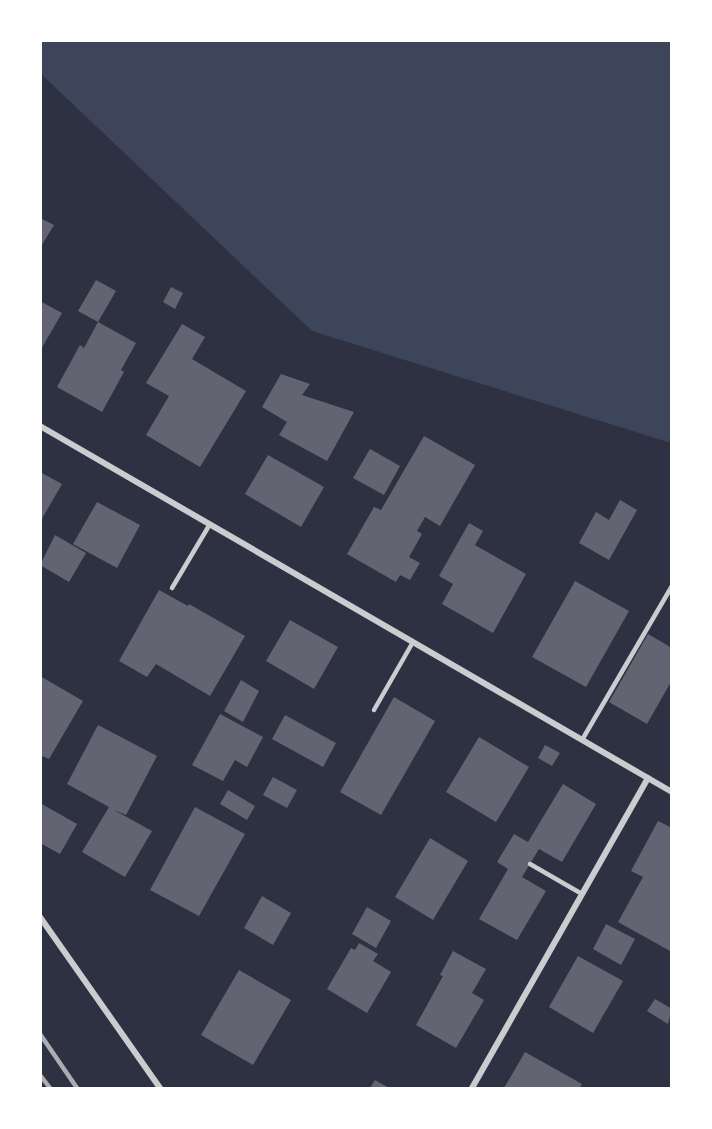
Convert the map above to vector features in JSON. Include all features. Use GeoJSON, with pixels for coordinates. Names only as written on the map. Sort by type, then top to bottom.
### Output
{"type":"FeatureCollection","features":[{"type":"Feature","properties":{"kind":"street"},"geometry":{"type":"LineString","coordinates":[[40,426],[672,792]]}},
{"type":"Feature","properties":{"kind":"street"},"geometry":{"type":"LineString","coordinates":[[472,1089],[648,778]]}},
{"type":"Feature","properties":{"kind":"street"},"geometry":{"type":"LineString","coordinates":[[40,917],[160,1089]]}},
{"type":"Feature","properties":{"kind":"lane"},"geometry":{"type":"LineString","coordinates":[[172,588],[210,524]]}},
{"type":"Feature","properties":{"kind":"lane"},"geometry":{"type":"LineString","coordinates":[[582,740],[672,586]]}},
{"type":"Feature","properties":{"kind":"lane"},"geometry":{"type":"LineString","coordinates":[[374,710],[413,642]]}},
{"type":"Feature","properties":{"kind":"lane"},"geometry":{"type":"LineString","coordinates":[[530,864],[582,894]]}},
{"type":"Feature","properties":{"kind":"path"},"geometry":{"type":"LineString","coordinates":[[309,40],[386,40]]}},
{"type":"Feature","properties":{"kind":"shaded area"},"geometry":{"type":"Polygon","coordinates":[[[40,41],[671,41],[671,443],[312,331],[41,74],[40,41]]]}},
{"type":"Feature","properties":{"kind":"building"},"geometry":{"type":"Polygon","coordinates":[[[40,218],[54,225],[40,248],[40,218]]]}},
{"type":"Feature","properties":{"kind":"building"},"geometry":{"type":"Polygon","coordinates":[[[96,280],[116,291],[98,322],[78,311],[96,280]]]}},
{"type":"Feature","properties":{"kind":"building"},"geometry":{"type":"Polygon","coordinates":[[[171,287],[183,293],[175,309],[163,302],[171,287]]]}},
{"type":"Feature","properties":{"kind":"building"},"geometry":{"type":"Polygon","coordinates":[[[40,301],[62,313],[40,351],[40,301]]]}},
{"type":"Feature","properties":{"kind":"building"},"geometry":{"type":"Polygon","coordinates":[[[98,322],[136,343],[121,370],[124,372],[102,412],[57,387],[80,345],[84,348],[98,322]]]}},
{"type":"Feature","properties":{"kind":"building"},"geometry":{"type":"Polygon","coordinates":[[[182,324],[205,337],[192,359],[246,391],[200,467],[146,435],[169,396],[146,383],[182,324]]]}},
{"type":"Feature","properties":{"kind":"building"},"geometry":{"type":"Polygon","coordinates":[[[281,374],[310,384],[302,395],[354,412],[327,461],[279,435],[287,422],[262,407],[281,374]]]}},
{"type":"Feature","properties":{"kind":"building"},"geometry":{"type":"Polygon","coordinates":[[[424,436],[475,465],[440,526],[425,517],[417,531],[422,534],[409,557],[420,563],[410,580],[400,575],[396,582],[347,554],[374,507],[381,510],[424,436]]]}},
{"type":"Feature","properties":{"kind":"building"},"geometry":{"type":"Polygon","coordinates":[[[370,449],[400,466],[384,495],[353,478],[370,449]]]}},
{"type":"Feature","properties":{"kind":"building"},"geometry":{"type":"Polygon","coordinates":[[[268,455],[324,487],[301,527],[245,494],[268,455]]]}},
{"type":"Feature","properties":{"kind":"building"},"geometry":{"type":"Polygon","coordinates":[[[40,472],[62,484],[40,522],[40,472]]]}},
{"type":"Feature","properties":{"kind":"building"},"geometry":{"type":"Polygon","coordinates":[[[620,500],[637,510],[609,560],[579,543],[596,512],[609,520],[620,500]]]}},
{"type":"Feature","properties":{"kind":"building"},"geometry":{"type":"Polygon","coordinates":[[[97,502],[140,525],[117,568],[73,544],[97,502]]]}},
{"type":"Feature","properties":{"kind":"building"},"geometry":{"type":"Polygon","coordinates":[[[469,523],[483,531],[475,545],[526,574],[493,633],[442,604],[453,584],[439,576],[469,523]]]}},
{"type":"Feature","properties":{"kind":"building"},"geometry":{"type":"Polygon","coordinates":[[[55,535],[86,553],[69,582],[40,565],[55,535]]]}},
{"type":"Feature","properties":{"kind":"building"},"geometry":{"type":"Polygon","coordinates":[[[575,581],[629,611],[586,687],[532,657],[575,581]]]}},
{"type":"Feature","properties":{"kind":"building"},"geometry":{"type":"Polygon","coordinates":[[[159,590],[188,606],[189,604],[245,636],[210,696],[156,664],[147,677],[119,661],[159,590]]]}},
{"type":"Feature","properties":{"kind":"building"},"geometry":{"type":"Polygon","coordinates":[[[290,620],[338,647],[314,689],[266,661],[290,620]]]}},
{"type":"Feature","properties":{"kind":"building"},"geometry":{"type":"Polygon","coordinates":[[[648,634],[672,648],[672,680],[647,724],[609,702],[648,634]]]}},
{"type":"Feature","properties":{"kind":"building"},"geometry":{"type":"Polygon","coordinates":[[[40,676],[83,701],[49,759],[40,755],[40,676]]]}},
{"type":"Feature","properties":{"kind":"building"},"geometry":{"type":"Polygon","coordinates":[[[241,680],[259,691],[243,722],[224,711],[241,680]]]}},
{"type":"Feature","properties":{"kind":"building"},"geometry":{"type":"Polygon","coordinates":[[[394,697],[435,721],[381,815],[340,792],[394,697]]]}},
{"type":"Feature","properties":{"kind":"building"},"geometry":{"type":"Polygon","coordinates":[[[220,714],[263,737],[247,767],[235,760],[223,781],[192,765],[220,714]]]}},
{"type":"Feature","properties":{"kind":"building"},"geometry":{"type":"Polygon","coordinates":[[[285,715],[336,743],[323,767],[272,739],[285,715]]]}},
{"type":"Feature","properties":{"kind":"building"},"geometry":{"type":"Polygon","coordinates":[[[98,725],[157,756],[126,815],[114,810],[152,831],[125,877],[82,852],[109,807],[67,784],[98,725]]]}},
{"type":"Feature","properties":{"kind":"building"},"geometry":{"type":"Polygon","coordinates":[[[479,737],[529,767],[496,822],[446,792],[479,737]]]}},
{"type":"Feature","properties":{"kind":"building"},"geometry":{"type":"Polygon","coordinates":[[[545,745],[560,753],[552,766],[538,758],[545,745]]]}},
{"type":"Feature","properties":{"kind":"building"},"geometry":{"type":"Polygon","coordinates":[[[273,777],[297,790],[287,808],[263,795],[273,777]]]}},
{"type":"Feature","properties":{"kind":"building"},"geometry":{"type":"Polygon","coordinates":[[[563,784],[596,804],[562,862],[539,849],[522,877],[546,891],[517,940],[479,919],[508,869],[497,862],[514,834],[528,842],[563,784]]]}},
{"type":"Feature","properties":{"kind":"building"},"geometry":{"type":"Polygon","coordinates":[[[228,790],[255,806],[247,820],[220,804],[228,790]]]}},
{"type":"Feature","properties":{"kind":"building"},"geometry":{"type":"Polygon","coordinates":[[[40,803],[77,824],[60,854],[40,843],[40,803]]]}},
{"type":"Feature","properties":{"kind":"building"},"geometry":{"type":"Polygon","coordinates":[[[195,807],[245,834],[199,916],[150,890],[195,807]]]}},
{"type":"Feature","properties":{"kind":"building"},"geometry":{"type":"Polygon","coordinates":[[[658,821],[672,828],[672,952],[618,922],[643,877],[631,871],[658,821]]]}},
{"type":"Feature","properties":{"kind":"building"},"geometry":{"type":"Polygon","coordinates":[[[430,838],[468,861],[433,920],[395,897],[430,838]]]}},
{"type":"Feature","properties":{"kind":"building"},"geometry":{"type":"Polygon","coordinates":[[[262,896],[291,913],[273,945],[244,928],[262,896]]]}},
{"type":"Feature","properties":{"kind":"building"},"geometry":{"type":"Polygon","coordinates":[[[367,907],[391,921],[376,948],[352,934],[367,907]]]}},
{"type":"Feature","properties":{"kind":"building"},"geometry":{"type":"Polygon","coordinates":[[[606,924],[635,939],[621,965],[593,949],[606,924]]]}},
{"type":"Feature","properties":{"kind":"building"},"geometry":{"type":"Polygon","coordinates":[[[359,943],[378,954],[373,961],[391,972],[367,1013],[327,989],[351,948],[355,950],[359,943]]]}},
{"type":"Feature","properties":{"kind":"building"},"geometry":{"type":"Polygon","coordinates":[[[453,951],[486,969],[472,993],[484,1000],[456,1048],[416,1025],[443,976],[440,975],[453,951]]]}},
{"type":"Feature","properties":{"kind":"building"},"geometry":{"type":"Polygon","coordinates":[[[578,956],[623,981],[593,1033],[549,1007],[578,956]]]}},
{"type":"Feature","properties":{"kind":"building"},"geometry":{"type":"Polygon","coordinates":[[[239,970],[291,1000],[253,1065],[201,1035],[239,970]]]}},
{"type":"Feature","properties":{"kind":"building"},"geometry":{"type":"Polygon","coordinates":[[[655,999],[672,1009],[668,1024],[647,1011],[655,999]]]}},
{"type":"Feature","properties":{"kind":"building"},"geometry":{"type":"Polygon","coordinates":[[[525,1052],[582,1084],[580,1088],[504,1088],[525,1052]]]}},
{"type":"Feature","properties":{"kind":"building"},"geometry":{"type":"Polygon","coordinates":[[[375,1080],[389,1088],[370,1088],[375,1080]]]}},
{"type":"Feature","properties":{"kind":"railway"},"geometry":{"type":"LineString","coordinates":[[40,1034],[77,1088]]}},
{"type":"Feature","properties":{"kind":"railway"},"geometry":{"type":"LineString","coordinates":[[40,1075],[50,1088]]}}]}
